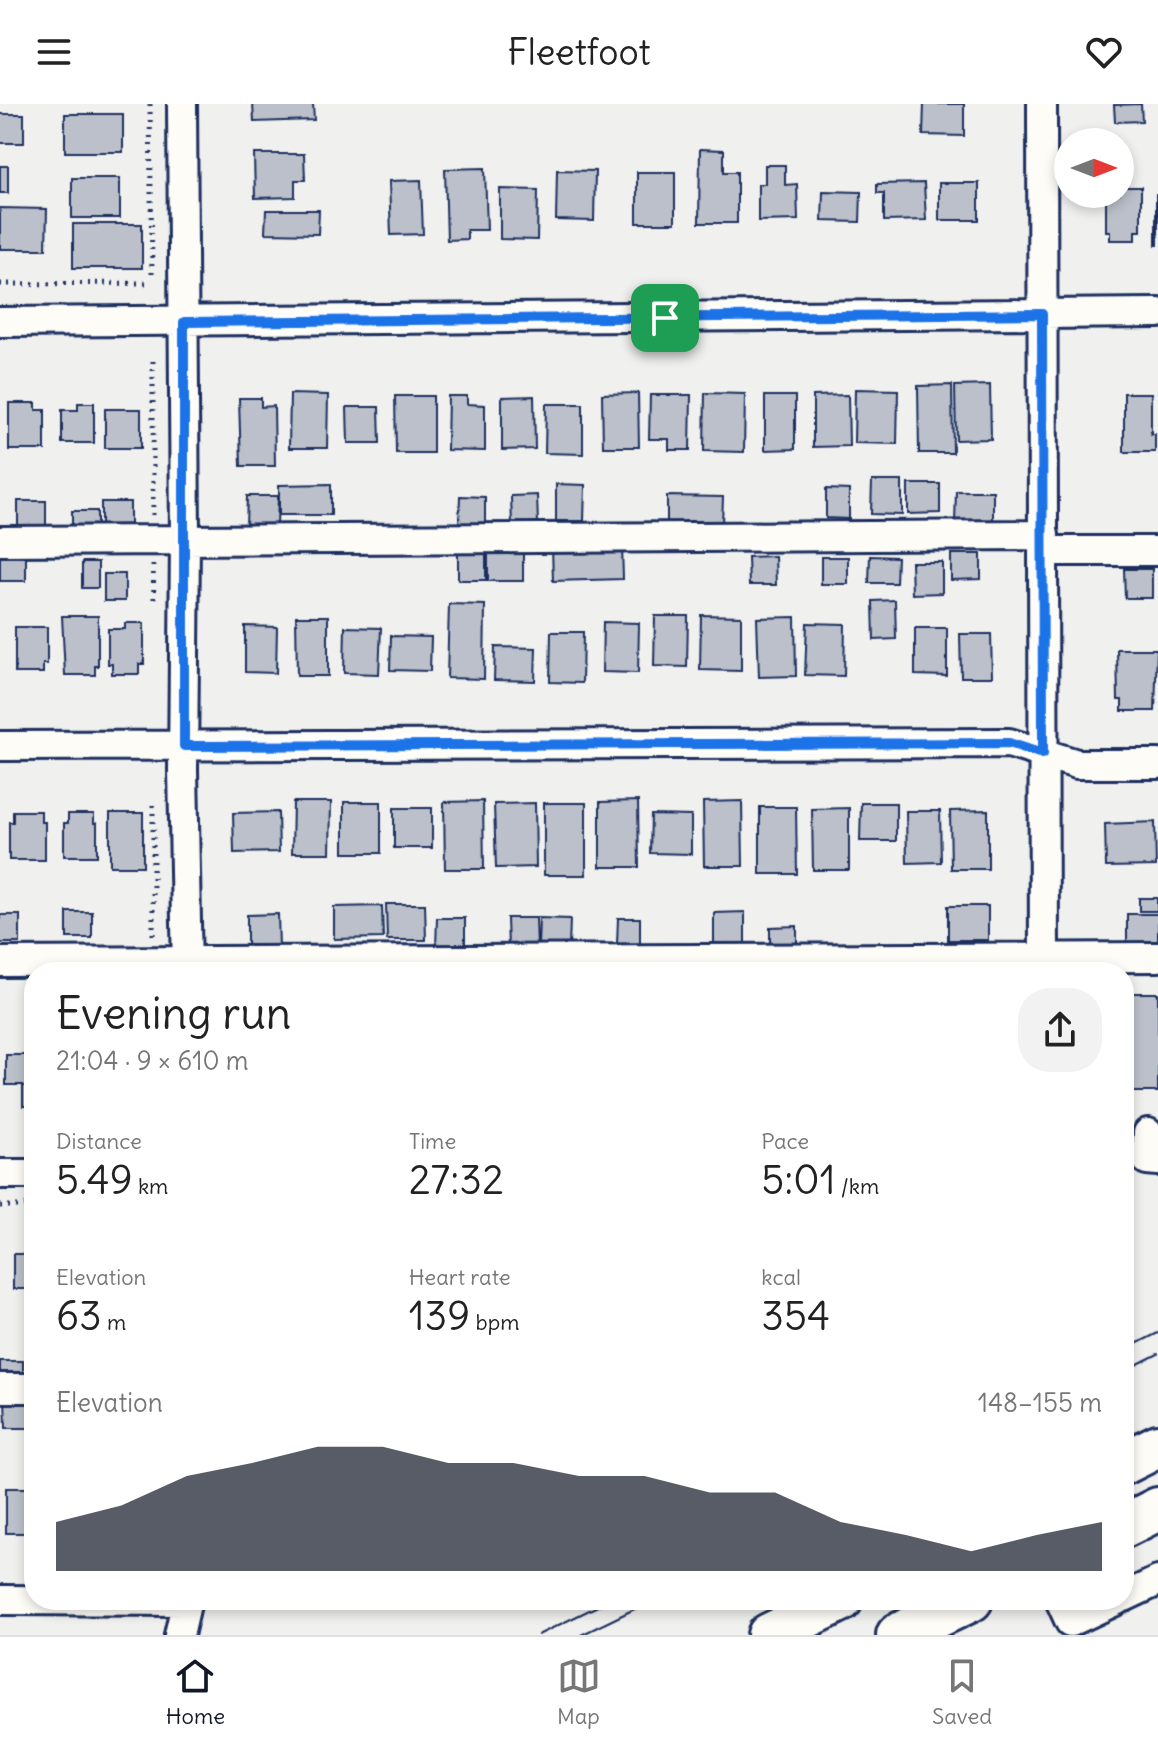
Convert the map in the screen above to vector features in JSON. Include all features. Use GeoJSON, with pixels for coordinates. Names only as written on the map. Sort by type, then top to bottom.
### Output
{"type":"FeatureCollection","features":[{"type":"Feature","properties":{"kind":"highway"},"geometry":{"type":"LineString","coordinates":[[1134,1458],[1158,1446]]}},
{"type":"Feature","properties":{"kind":"highway"},"geometry":{"type":"LineString","coordinates":[[1134,1521],[1158,1509]]}},
{"type":"Feature","properties":{"kind":"highway"},"geometry":{"type":"LineString","coordinates":[[769,1635],[820,1610]]}},
{"type":"Feature","properties":{"kind":"highway"},"geometry":{"type":"LineString","coordinates":[[898,1635],[957,1616]]}},
{"type":"Feature","properties":{"kind":"street"},"geometry":{"type":"LineString","coordinates":[[182,104],[187,962]]}},
{"type":"Feature","properties":{"kind":"street"},"geometry":{"type":"LineString","coordinates":[[1042,104],[1044,962]]}},
{"type":"Feature","properties":{"kind":"street"},"geometry":{"type":"LineString","coordinates":[[0,322],[1158,313]]}},
{"type":"Feature","properties":{"kind":"street"},"geometry":{"type":"LineString","coordinates":[[0,541],[1044,543],[1158,551]]}},
{"type":"Feature","properties":{"kind":"street"},"geometry":{"type":"LineString","coordinates":[[0,746],[1009,743],[1077,764],[1158,764]]}},
{"type":"Feature","properties":{"kind":"street"},"geometry":{"type":"LineString","coordinates":[[1087,962],[1158,957]]}},
{"type":"Feature","properties":{"kind":"street"},"geometry":{"type":"LineString","coordinates":[[0,962],[159,962]]}},
{"type":"Feature","properties":{"kind":"street"},"geometry":{"type":"LineString","coordinates":[[1139,1128],[1147,1160],[1158,1161]]}},
{"type":"Feature","properties":{"kind":"street"},"geometry":{"type":"LineString","coordinates":[[0,1174],[24,1174]]}},
{"type":"Feature","properties":{"kind":"street"},"geometry":{"type":"LineString","coordinates":[[0,1388],[24,1388]]}},
{"type":"Feature","properties":{"kind":"street"},"geometry":{"type":"LineString","coordinates":[[1134,1592],[1158,1581]]}},
{"type":"Feature","properties":{"kind":"street"},"geometry":{"type":"LineString","coordinates":[[0,1600],[24,1600]]}},
{"type":"Feature","properties":{"kind":"street"},"geometry":{"type":"LineString","coordinates":[[179,1635],[185,1610]]}},
{"type":"Feature","properties":{"kind":"street"},"geometry":{"type":"LineString","coordinates":[[189,1610],[196,1635]]}},
{"type":"Feature","properties":{"kind":"path"},"geometry":{"type":"LineString","coordinates":[[150,104],[152,283],[157,289]]}},
{"type":"Feature","properties":{"kind":"path"},"geometry":{"type":"LineString","coordinates":[[0,284],[152,283]]}},
{"type":"Feature","properties":{"kind":"path"},"geometry":{"type":"LineString","coordinates":[[153,796],[153,961]]}},
{"type":"Feature","properties":{"kind":"path"},"geometry":{"type":"LineString","coordinates":[[1134,1106],[1139,1128]]}},
{"type":"Feature","properties":{"kind":"path"},"geometry":{"type":"LineString","coordinates":[[0,1206],[24,1206]]}},
{"type":"Feature","properties":{"kind":"building"},"geometry":{"type":"Polygon","coordinates":[[[253,104],[313,104],[314,120],[254,122],[253,104]]]}},
{"type":"Feature","properties":{"kind":"building"},"geometry":{"type":"Polygon","coordinates":[[[924,104],[964,104],[964,136],[923,135],[924,104]]]}},
{"type":"Feature","properties":{"kind":"building"},"geometry":{"type":"Polygon","coordinates":[[[1141,104],[1142,121],[1115,122],[1114,105],[1141,104]]]}},
{"type":"Feature","properties":{"kind":"building"},"geometry":{"type":"Polygon","coordinates":[[[0,114],[24,114],[24,143],[0,143],[0,114]]]}},
{"type":"Feature","properties":{"kind":"building"},"geometry":{"type":"Polygon","coordinates":[[[65,114],[123,114],[123,152],[65,152],[65,114]]]}},
{"type":"Feature","properties":{"kind":"building"},"geometry":{"type":"Polygon","coordinates":[[[700,149],[724,150],[724,172],[737,172],[737,223],[699,223],[700,149]]]}},
{"type":"Feature","properties":{"kind":"building"},"geometry":{"type":"Polygon","coordinates":[[[254,154],[304,154],[305,180],[295,180],[295,197],[255,198],[254,154]]]}},
{"type":"Feature","properties":{"kind":"building"},"geometry":{"type":"Polygon","coordinates":[[[765,165],[785,165],[785,185],[797,184],[798,220],[758,221],[758,184],[765,184],[765,165]]]}},
{"type":"Feature","properties":{"kind":"building"},"geometry":{"type":"Polygon","coordinates":[[[0,166],[8,166],[8,193],[0,193],[0,166]]]}},
{"type":"Feature","properties":{"kind":"building"},"geometry":{"type":"Polygon","coordinates":[[[485,168],[487,230],[467,230],[467,239],[447,240],[445,169],[485,168]]]}},
{"type":"Feature","properties":{"kind":"building"},"geometry":{"type":"Polygon","coordinates":[[[557,170],[595,171],[594,221],[556,220],[557,170]]]}},
{"type":"Feature","properties":{"kind":"building"},"geometry":{"type":"Polygon","coordinates":[[[637,172],[675,172],[675,223],[637,223],[637,172]]]}},
{"type":"Feature","properties":{"kind":"building"},"geometry":{"type":"Polygon","coordinates":[[[72,178],[120,178],[120,218],[72,218],[72,178]]]}},
{"type":"Feature","properties":{"kind":"building"},"geometry":{"type":"Polygon","coordinates":[[[421,180],[423,234],[391,235],[389,181],[421,180]]]}},
{"type":"Feature","properties":{"kind":"building"},"geometry":{"type":"Polygon","coordinates":[[[924,183],[926,220],[884,221],[884,193],[877,193],[877,184],[924,183]]]}},
{"type":"Feature","properties":{"kind":"building"},"geometry":{"type":"Polygon","coordinates":[[[939,183],[979,183],[979,220],[939,220],[939,183]]]}},
{"type":"Feature","properties":{"kind":"building"},"geometry":{"type":"Polygon","coordinates":[[[1134,187],[1141,187],[1141,231],[1136,231],[1136,240],[1110,240],[1110,231],[1106,231],[1106,208],[1134,208],[1134,187]]]}},
{"type":"Feature","properties":{"kind":"building"},"geometry":{"type":"Polygon","coordinates":[[[500,189],[538,190],[537,240],[500,239],[500,189]]]}},
{"type":"Feature","properties":{"kind":"building"},"geometry":{"type":"Polygon","coordinates":[[[823,191],[861,192],[860,222],[822,221],[823,191]]]}},
{"type":"Feature","properties":{"kind":"building"},"geometry":{"type":"Polygon","coordinates":[[[1158,195],[1158,245],[1156,245],[1158,195]]]}},
{"type":"Feature","properties":{"kind":"building"},"geometry":{"type":"Polygon","coordinates":[[[0,208],[47,209],[46,249],[0,249],[0,208]]]}},
{"type":"Feature","properties":{"kind":"building"},"geometry":{"type":"Polygon","coordinates":[[[266,210],[319,210],[318,234],[265,233],[266,210]]]}},
{"type":"Feature","properties":{"kind":"building"},"geometry":{"type":"Polygon","coordinates":[[[73,224],[142,224],[142,268],[73,268],[73,224]]]}},
{"type":"Feature","properties":{"kind":"building"},"geometry":{"type":"Polygon","coordinates":[[[952,385],[953,453],[919,453],[918,386],[952,385]]]}},
{"type":"Feature","properties":{"kind":"building"},"geometry":{"type":"Polygon","coordinates":[[[990,385],[991,439],[956,440],[955,386],[990,385]]]}},
{"type":"Feature","properties":{"kind":"building"},"geometry":{"type":"Polygon","coordinates":[[[855,389],[898,390],[897,444],[854,443],[855,389]]]}},
{"type":"Feature","properties":{"kind":"building"},"geometry":{"type":"Polygon","coordinates":[[[638,393],[639,447],[603,447],[602,394],[638,393]]]}},
{"type":"Feature","properties":{"kind":"building"},"geometry":{"type":"Polygon","coordinates":[[[705,393],[745,394],[744,452],[704,451],[705,393]]]}},
{"type":"Feature","properties":{"kind":"building"},"geometry":{"type":"Polygon","coordinates":[[[1124,393],[1151,393],[1151,434],[1155,434],[1155,452],[1124,452],[1124,393]]]}},
{"type":"Feature","properties":{"kind":"building"},"geometry":{"type":"Polygon","coordinates":[[[290,394],[328,395],[327,448],[289,448],[290,394]]]}},
{"type":"Feature","properties":{"kind":"building"},"geometry":{"type":"Polygon","coordinates":[[[650,395],[691,395],[690,450],[669,450],[669,439],[649,439],[650,395]]]}},
{"type":"Feature","properties":{"kind":"building"},"geometry":{"type":"Polygon","coordinates":[[[848,395],[849,446],[813,447],[813,396],[848,395]]]}},
{"type":"Feature","properties":{"kind":"building"},"geometry":{"type":"Polygon","coordinates":[[[395,396],[433,396],[433,453],[396,453],[395,396]]]}},
{"type":"Feature","properties":{"kind":"building"},"geometry":{"type":"Polygon","coordinates":[[[448,396],[467,396],[467,404],[485,405],[485,451],[447,450],[448,396]]]}},
{"type":"Feature","properties":{"kind":"building"},"geometry":{"type":"Polygon","coordinates":[[[534,396],[535,449],[502,450],[502,397],[534,396]]]}},
{"type":"Feature","properties":{"kind":"building"},"geometry":{"type":"Polygon","coordinates":[[[765,396],[795,396],[795,449],[765,450],[765,396]]]}},
{"type":"Feature","properties":{"kind":"building"},"geometry":{"type":"Polygon","coordinates":[[[239,398],[261,398],[261,407],[274,406],[275,466],[241,466],[239,398]]]}},
{"type":"Feature","properties":{"kind":"building"},"geometry":{"type":"Polygon","coordinates":[[[9,403],[36,403],[36,410],[45,410],[45,450],[9,450],[9,403]]]}},
{"type":"Feature","properties":{"kind":"building"},"geometry":{"type":"Polygon","coordinates":[[[78,403],[94,403],[94,443],[62,443],[62,410],[78,410],[78,403]]]}},
{"type":"Feature","properties":{"kind":"building"},"geometry":{"type":"Polygon","coordinates":[[[546,404],[583,404],[583,454],[545,453],[546,404]]]}},
{"type":"Feature","properties":{"kind":"building"},"geometry":{"type":"Polygon","coordinates":[[[347,407],[379,407],[380,443],[348,443],[347,407]]]}},
{"type":"Feature","properties":{"kind":"building"},"geometry":{"type":"Polygon","coordinates":[[[105,409],[141,409],[141,448],[105,448],[105,409]]]}},
{"type":"Feature","properties":{"kind":"building"},"geometry":{"type":"Polygon","coordinates":[[[872,481],[902,481],[902,515],[871,514],[872,481]]]}},
{"type":"Feature","properties":{"kind":"building"},"geometry":{"type":"Polygon","coordinates":[[[331,484],[331,515],[279,515],[279,485],[331,484]]]}},
{"type":"Feature","properties":{"kind":"building"},"geometry":{"type":"Polygon","coordinates":[[[556,484],[585,485],[584,521],[556,521],[556,484]]]}},
{"type":"Feature","properties":{"kind":"building"},"geometry":{"type":"Polygon","coordinates":[[[908,484],[940,484],[940,513],[908,514],[908,484]]]}},
{"type":"Feature","properties":{"kind":"building"},"geometry":{"type":"Polygon","coordinates":[[[826,489],[849,490],[849,519],[826,518],[826,489]]]}},
{"type":"Feature","properties":{"kind":"building"},"geometry":{"type":"Polygon","coordinates":[[[956,491],[993,491],[993,524],[955,523],[956,491]]]}},
{"type":"Feature","properties":{"kind":"building"},"geometry":{"type":"Polygon","coordinates":[[[537,495],[538,524],[512,525],[511,496],[537,495]]]}},
{"type":"Feature","properties":{"kind":"building"},"geometry":{"type":"Polygon","coordinates":[[[247,496],[278,496],[277,526],[246,526],[247,496]]]}},
{"type":"Feature","properties":{"kind":"building"},"geometry":{"type":"Polygon","coordinates":[[[460,496],[485,497],[485,525],[459,525],[460,496]]]}},
{"type":"Feature","properties":{"kind":"building"},"geometry":{"type":"Polygon","coordinates":[[[667,496],[723,497],[722,524],[667,524],[667,496]]]}},
{"type":"Feature","properties":{"kind":"building"},"geometry":{"type":"Polygon","coordinates":[[[18,501],[46,501],[46,530],[18,530],[18,501]]]}},
{"type":"Feature","properties":{"kind":"building"},"geometry":{"type":"Polygon","coordinates":[[[101,502],[130,502],[130,530],[101,530],[101,502]]]}},
{"type":"Feature","properties":{"kind":"building"},"geometry":{"type":"Polygon","coordinates":[[[72,511],[97,511],[97,531],[72,531],[72,511]]]}},
{"type":"Feature","properties":{"kind":"building"},"geometry":{"type":"Polygon","coordinates":[[[488,545],[523,546],[523,581],[488,581],[488,545]]]}},
{"type":"Feature","properties":{"kind":"building"},"geometry":{"type":"Polygon","coordinates":[[[622,545],[623,579],[553,581],[552,547],[622,545]]]}},
{"type":"Feature","properties":{"kind":"building"},"geometry":{"type":"Polygon","coordinates":[[[458,547],[486,547],[486,580],[458,580],[458,547]]]}},
{"type":"Feature","properties":{"kind":"building"},"geometry":{"type":"Polygon","coordinates":[[[951,554],[981,554],[981,579],[951,580],[951,554]]]}},
{"type":"Feature","properties":{"kind":"building"},"geometry":{"type":"Polygon","coordinates":[[[0,556],[26,556],[26,581],[0,581],[0,556]]]}},
{"type":"Feature","properties":{"kind":"building"},"geometry":{"type":"Polygon","coordinates":[[[775,556],[776,585],[749,585],[748,557],[775,556]]]}},
{"type":"Feature","properties":{"kind":"building"},"geometry":{"type":"Polygon","coordinates":[[[870,556],[897,557],[896,583],[869,583],[870,556]]]}},
{"type":"Feature","properties":{"kind":"building"},"geometry":{"type":"Polygon","coordinates":[[[821,557],[848,557],[848,584],[821,584],[821,557]]]}},
{"type":"Feature","properties":{"kind":"building"},"geometry":{"type":"Polygon","coordinates":[[[82,562],[98,562],[98,588],[82,588],[82,562]]]}},
{"type":"Feature","properties":{"kind":"building"},"geometry":{"type":"Polygon","coordinates":[[[911,562],[942,562],[942,593],[912,594],[911,562]]]}},
{"type":"Feature","properties":{"kind":"building"},"geometry":{"type":"Polygon","coordinates":[[[1124,569],[1152,569],[1152,598],[1125,598],[1124,569]]]}},
{"type":"Feature","properties":{"kind":"building"},"geometry":{"type":"Polygon","coordinates":[[[104,574],[125,574],[125,601],[104,601],[104,574]]]}},
{"type":"Feature","properties":{"kind":"building"},"geometry":{"type":"Polygon","coordinates":[[[895,600],[896,639],[874,640],[873,601],[895,600]]]}},
{"type":"Feature","properties":{"kind":"building"},"geometry":{"type":"Polygon","coordinates":[[[449,604],[485,605],[484,679],[447,678],[449,604]]]}},
{"type":"Feature","properties":{"kind":"building"},"geometry":{"type":"Polygon","coordinates":[[[701,615],[741,616],[741,671],[700,670],[701,615]]]}},
{"type":"Feature","properties":{"kind":"building"},"geometry":{"type":"Polygon","coordinates":[[[62,616],[98,616],[98,666],[95,666],[95,675],[65,675],[62,616]]]}},
{"type":"Feature","properties":{"kind":"building"},"geometry":{"type":"Polygon","coordinates":[[[296,616],[328,616],[328,676],[297,676],[296,616]]]}},
{"type":"Feature","properties":{"kind":"building"},"geometry":{"type":"Polygon","coordinates":[[[655,616],[688,616],[687,667],[654,666],[655,616]]]}},
{"type":"Feature","properties":{"kind":"building"},"geometry":{"type":"Polygon","coordinates":[[[795,617],[796,676],[759,677],[757,618],[795,617]]]}},
{"type":"Feature","properties":{"kind":"building"},"geometry":{"type":"Polygon","coordinates":[[[603,622],[639,623],[638,673],[602,672],[603,622]]]}},
{"type":"Feature","properties":{"kind":"building"},"geometry":{"type":"Polygon","coordinates":[[[125,623],[144,623],[144,664],[139,664],[139,674],[112,674],[112,664],[108,664],[108,629],[125,629],[125,623]]]}},
{"type":"Feature","properties":{"kind":"building"},"geometry":{"type":"Polygon","coordinates":[[[807,623],[845,624],[844,676],[805,675],[807,623]]]}},
{"type":"Feature","properties":{"kind":"building"},"geometry":{"type":"Polygon","coordinates":[[[245,626],[277,627],[276,673],[245,672],[245,626]]]}},
{"type":"Feature","properties":{"kind":"building"},"geometry":{"type":"Polygon","coordinates":[[[15,627],[47,627],[47,664],[43,664],[43,673],[15,673],[15,627]]]}},
{"type":"Feature","properties":{"kind":"building"},"geometry":{"type":"Polygon","coordinates":[[[345,627],[381,628],[379,674],[344,673],[345,627]]]}},
{"type":"Feature","properties":{"kind":"building"},"geometry":{"type":"Polygon","coordinates":[[[915,628],[947,628],[947,676],[915,675],[915,628]]]}},
{"type":"Feature","properties":{"kind":"building"},"geometry":{"type":"Polygon","coordinates":[[[551,632],[583,632],[582,683],[550,682],[551,632]]]}},
{"type":"Feature","properties":{"kind":"building"},"geometry":{"type":"Polygon","coordinates":[[[960,634],[991,634],[992,677],[961,677],[960,634]]]}},
{"type":"Feature","properties":{"kind":"building"},"geometry":{"type":"Polygon","coordinates":[[[391,636],[431,637],[430,671],[390,670],[391,636]]]}},
{"type":"Feature","properties":{"kind":"building"},"geometry":{"type":"Polygon","coordinates":[[[495,647],[536,648],[535,681],[494,680],[495,647]]]}},
{"type":"Feature","properties":{"kind":"building"},"geometry":{"type":"Polygon","coordinates":[[[1117,649],[1157,649],[1155,711],[1122,711],[1122,700],[1118,700],[1117,649]]]}},
{"type":"Feature","properties":{"kind":"building"},"geometry":{"type":"Polygon","coordinates":[[[483,801],[484,869],[445,869],[444,802],[483,801]]]}},
{"type":"Feature","properties":{"kind":"building"},"geometry":{"type":"Polygon","coordinates":[[[638,801],[639,867],[600,867],[600,802],[638,801]]]}},
{"type":"Feature","properties":{"kind":"building"},"geometry":{"type":"Polygon","coordinates":[[[742,801],[743,866],[704,866],[703,802],[742,801]]]}},
{"type":"Feature","properties":{"kind":"building"},"geometry":{"type":"Polygon","coordinates":[[[293,802],[331,802],[330,853],[292,853],[293,802]]]}},
{"type":"Feature","properties":{"kind":"building"},"geometry":{"type":"Polygon","coordinates":[[[344,802],[381,802],[381,853],[344,853],[344,802]]]}},
{"type":"Feature","properties":{"kind":"building"},"geometry":{"type":"Polygon","coordinates":[[[535,803],[536,867],[496,868],[494,804],[535,803]]]}},
{"type":"Feature","properties":{"kind":"building"},"geometry":{"type":"Polygon","coordinates":[[[544,803],[586,803],[586,875],[544,875],[544,803]]]}},
{"type":"Feature","properties":{"kind":"building"},"geometry":{"type":"Polygon","coordinates":[[[861,803],[896,803],[896,841],[860,841],[861,803]]]}},
{"type":"Feature","properties":{"kind":"building"},"geometry":{"type":"Polygon","coordinates":[[[760,807],[796,807],[797,874],[760,874],[760,807]]]}},
{"type":"Feature","properties":{"kind":"building"},"geometry":{"type":"Polygon","coordinates":[[[394,808],[432,808],[432,848],[394,848],[394,808]]]}},
{"type":"Feature","properties":{"kind":"building"},"geometry":{"type":"Polygon","coordinates":[[[849,808],[849,870],[813,870],[812,809],[849,808]]]}},
{"type":"Feature","properties":{"kind":"building"},"geometry":{"type":"Polygon","coordinates":[[[988,810],[988,869],[951,869],[950,811],[988,810]]]}},
{"type":"Feature","properties":{"kind":"building"},"geometry":{"type":"Polygon","coordinates":[[[13,811],[41,811],[41,822],[45,822],[45,860],[9,860],[9,822],[13,822],[13,811]]]}},
{"type":"Feature","properties":{"kind":"building"},"geometry":{"type":"Polygon","coordinates":[[[906,811],[940,811],[941,862],[907,863],[906,811]]]}},
{"type":"Feature","properties":{"kind":"building"},"geometry":{"type":"Polygon","coordinates":[[[278,812],[279,852],[234,853],[233,813],[278,812]]]}},
{"type":"Feature","properties":{"kind":"building"},"geometry":{"type":"Polygon","coordinates":[[[110,813],[143,813],[143,866],[110,866],[110,813]]]}},
{"type":"Feature","properties":{"kind":"building"},"geometry":{"type":"Polygon","coordinates":[[[68,814],[94,814],[97,856],[64,856],[64,823],[68,823],[68,814]]]}},
{"type":"Feature","properties":{"kind":"building"},"geometry":{"type":"Polygon","coordinates":[[[651,815],[691,816],[691,854],[650,853],[651,815]]]}},
{"type":"Feature","properties":{"kind":"building"},"geometry":{"type":"Polygon","coordinates":[[[1155,822],[1156,866],[1106,867],[1105,824],[1155,822]]]}},
{"type":"Feature","properties":{"kind":"building"},"geometry":{"type":"Polygon","coordinates":[[[1139,898],[1157,898],[1157,911],[1139,911],[1139,898]]]}},
{"type":"Feature","properties":{"kind":"building"},"geometry":{"type":"Polygon","coordinates":[[[386,904],[425,904],[426,940],[387,940],[386,904]]]}},
{"type":"Feature","properties":{"kind":"building"},"geometry":{"type":"Polygon","coordinates":[[[382,906],[383,938],[334,939],[334,907],[382,906]]]}},
{"type":"Feature","properties":{"kind":"building"},"geometry":{"type":"Polygon","coordinates":[[[948,906],[988,906],[988,940],[948,940],[948,906]]]}},
{"type":"Feature","properties":{"kind":"building"},"geometry":{"type":"Polygon","coordinates":[[[67,912],[92,912],[92,938],[67,938],[67,912]]]}},
{"type":"Feature","properties":{"kind":"building"},"geometry":{"type":"Polygon","coordinates":[[[745,912],[745,947],[714,947],[714,913],[745,912]]]}},
{"type":"Feature","properties":{"kind":"building"},"geometry":{"type":"Polygon","coordinates":[[[278,914],[279,947],[247,948],[247,915],[278,914]]]}},
{"type":"Feature","properties":{"kind":"building"},"geometry":{"type":"Polygon","coordinates":[[[1127,914],[1158,914],[1158,949],[1127,949],[1127,914]]]}},
{"type":"Feature","properties":{"kind":"building"},"geometry":{"type":"Polygon","coordinates":[[[0,915],[20,915],[20,943],[0,943],[0,915]]]}},
{"type":"Feature","properties":{"kind":"building"},"geometry":{"type":"Polygon","coordinates":[[[437,918],[465,918],[465,947],[436,947],[437,918]]]}},
{"type":"Feature","properties":{"kind":"building"},"geometry":{"type":"Polygon","coordinates":[[[507,918],[536,918],[537,948],[508,948],[507,918]]]}},
{"type":"Feature","properties":{"kind":"building"},"geometry":{"type":"Polygon","coordinates":[[[539,918],[570,919],[569,948],[538,947],[539,918]]]}},
{"type":"Feature","properties":{"kind":"building"},"geometry":{"type":"Polygon","coordinates":[[[618,918],[640,918],[640,945],[617,944],[618,918]]]}},
{"type":"Feature","properties":{"kind":"building"},"geometry":{"type":"Polygon","coordinates":[[[797,926],[797,946],[770,946],[770,927],[797,926]]]}},
{"type":"Feature","properties":{"kind":"building"},"geometry":{"type":"Polygon","coordinates":[[[1134,993],[1158,993],[1158,1092],[1134,1092],[1134,993]]]}},
{"type":"Feature","properties":{"kind":"building"},"geometry":{"type":"Polygon","coordinates":[[[6,1055],[24,1055],[24,1106],[23,1085],[6,1085],[6,1055]]]}},
{"type":"Feature","properties":{"kind":"building"},"geometry":{"type":"Polygon","coordinates":[[[13,1254],[24,1254],[24,1289],[13,1289],[13,1254]]]}},
{"type":"Feature","properties":{"kind":"building"},"geometry":{"type":"Polygon","coordinates":[[[0,1361],[23,1361],[23,1378],[0,1378],[0,1361]]]}},
{"type":"Feature","properties":{"kind":"building"},"geometry":{"type":"Polygon","coordinates":[[[24,1396],[24,1428],[6,1428],[5,1397],[24,1396]]]}},
{"type":"Feature","properties":{"kind":"building"},"geometry":{"type":"Polygon","coordinates":[[[6,1488],[24,1488],[24,1533],[6,1533],[6,1488]]]}},
{"type":"Feature","properties":{"kind":"tram line"},"geometry":{"type":"LineString","coordinates":[[1134,1345],[1158,1333]]}},
{"type":"Feature","properties":{"kind":"tram line"},"geometry":{"type":"LineString","coordinates":[[1134,1366],[1158,1354]]}},
{"type":"Feature","properties":{"kind":"tram line"},"geometry":{"type":"LineString","coordinates":[[538,1635],[589,1610]]}},
{"type":"Feature","properties":{"kind":"tram line"},"geometry":{"type":"LineString","coordinates":[[581,1635],[632,1610]]}},
{"type":"Feature","properties":{"kind":"route"},"geometry":{"type":"LineString","coordinates":[[1042,314],[1043,754],[1009,743],[184,746],[184,322],[665,318],[1042,314]]}}]}
